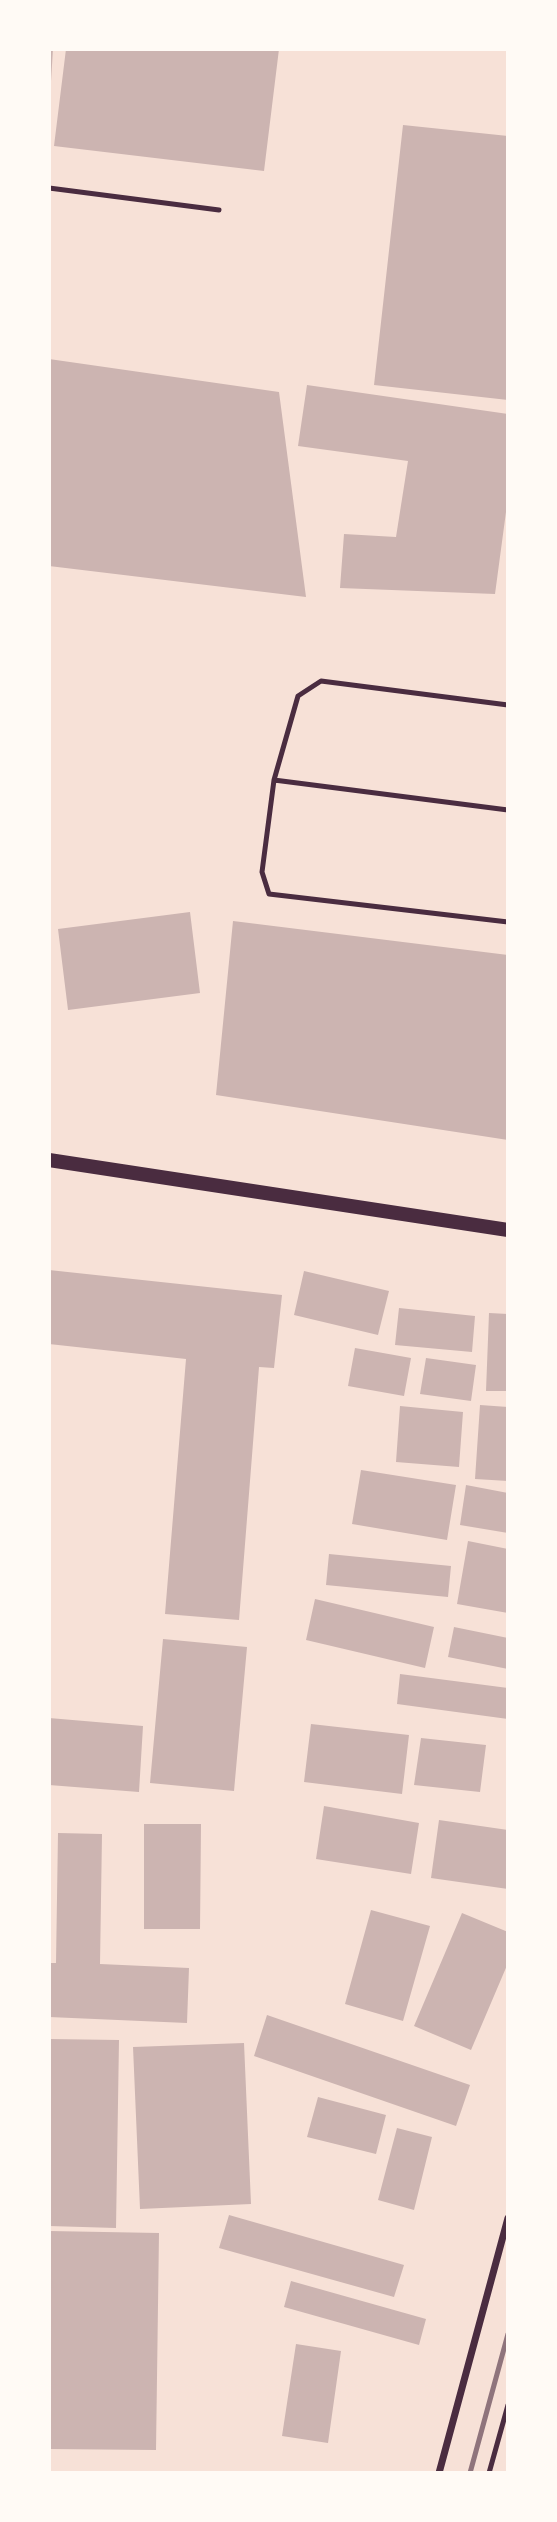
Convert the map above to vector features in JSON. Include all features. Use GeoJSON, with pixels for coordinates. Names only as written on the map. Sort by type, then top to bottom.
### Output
{"type":"FeatureCollection","features":[{"type":"Feature","properties":{"kind":"main road"},"geometry":{"type":"LineString","coordinates":[[49,1160],[508,1230]]}},
{"type":"Feature","properties":{"kind":"street"},"geometry":{"type":"LineString","coordinates":[[439,2473],[508,2218]]}},
{"type":"Feature","properties":{"kind":"lane"},"geometry":{"type":"LineString","coordinates":[[49,188],[219,210]]}},
{"type":"Feature","properties":{"kind":"lane"},"geometry":{"type":"LineString","coordinates":[[508,705],[321,681],[299,696],[274,780],[262,872],[269,894],[508,922]]}},
{"type":"Feature","properties":{"kind":"lane"},"geometry":{"type":"LineString","coordinates":[[274,780],[508,810]]}},
{"type":"Feature","properties":{"kind":"lane"},"geometry":{"type":"LineString","coordinates":[[489,2473],[508,2404]]}},
{"type":"Feature","properties":{"kind":"building"},"geometry":{"type":"Polygon","coordinates":[[[49,49],[53,49],[51,81],[49,81],[49,49]]]}},
{"type":"Feature","properties":{"kind":"building"},"geometry":{"type":"Polygon","coordinates":[[[66,49],[279,49],[264,171],[54,146],[66,49]]]}},
{"type":"Feature","properties":{"kind":"building"},"geometry":{"type":"Polygon","coordinates":[[[403,125],[508,136],[508,400],[374,385],[403,125]]]}},
{"type":"Feature","properties":{"kind":"building"},"geometry":{"type":"Polygon","coordinates":[[[49,359],[279,392],[306,597],[49,566],[49,359]]]}},
{"type":"Feature","properties":{"kind":"building"},"geometry":{"type":"Polygon","coordinates":[[[307,385],[508,414],[508,497],[495,594],[340,588],[344,534],[396,537],[408,461],[298,446],[307,385]]]}},
{"type":"Feature","properties":{"kind":"building"},"geometry":{"type":"Polygon","coordinates":[[[190,912],[200,993],[68,1010],[58,929],[190,912]]]}},
{"type":"Feature","properties":{"kind":"building"},"geometry":{"type":"Polygon","coordinates":[[[233,921],[508,955],[508,1140],[216,1095],[233,921]]]}},
{"type":"Feature","properties":{"kind":"building"},"geometry":{"type":"Polygon","coordinates":[[[49,1270],[282,1295],[274,1368],[259,1367],[239,1620],[165,1614],[186,1359],[49,1344],[49,1270]]]}},
{"type":"Feature","properties":{"kind":"building"},"geometry":{"type":"Polygon","coordinates":[[[304,1271],[389,1291],[378,1335],[294,1315],[304,1271]]]}},
{"type":"Feature","properties":{"kind":"building"},"geometry":{"type":"Polygon","coordinates":[[[399,1308],[475,1316],[472,1352],[395,1345],[399,1308]]]}},
{"type":"Feature","properties":{"kind":"building"},"geometry":{"type":"Polygon","coordinates":[[[489,1313],[508,1314],[508,1391],[486,1391],[489,1313]]]}},
{"type":"Feature","properties":{"kind":"building"},"geometry":{"type":"Polygon","coordinates":[[[355,1348],[411,1358],[404,1396],[348,1386],[355,1348]]]}},
{"type":"Feature","properties":{"kind":"building"},"geometry":{"type":"Polygon","coordinates":[[[426,1358],[476,1365],[471,1401],[420,1394],[426,1358]]]}},
{"type":"Feature","properties":{"kind":"building"},"geometry":{"type":"Polygon","coordinates":[[[480,1405],[508,1407],[508,1481],[475,1479],[480,1405]]]}},
{"type":"Feature","properties":{"kind":"building"},"geometry":{"type":"Polygon","coordinates":[[[400,1406],[463,1412],[459,1467],[396,1462],[400,1406]]]}},
{"type":"Feature","properties":{"kind":"building"},"geometry":{"type":"Polygon","coordinates":[[[361,1470],[456,1485],[447,1540],[352,1524],[361,1470]]]}},
{"type":"Feature","properties":{"kind":"building"},"geometry":{"type":"Polygon","coordinates":[[[466,1485],[508,1493],[508,1533],[460,1525],[466,1485]]]}},
{"type":"Feature","properties":{"kind":"building"},"geometry":{"type":"Polygon","coordinates":[[[468,1541],[508,1549],[508,1613],[457,1604],[468,1541]]]}},
{"type":"Feature","properties":{"kind":"building"},"geometry":{"type":"Polygon","coordinates":[[[329,1554],[451,1566],[448,1597],[326,1585],[329,1554]]]}},
{"type":"Feature","properties":{"kind":"building"},"geometry":{"type":"Polygon","coordinates":[[[315,1599],[434,1627],[425,1668],[306,1640],[315,1599]]]}},
{"type":"Feature","properties":{"kind":"building"},"geometry":{"type":"Polygon","coordinates":[[[454,1627],[508,1638],[508,1669],[448,1657],[454,1627]]]}},
{"type":"Feature","properties":{"kind":"building"},"geometry":{"type":"Polygon","coordinates":[[[163,1639],[247,1647],[234,1791],[150,1783],[163,1639]]]}},
{"type":"Feature","properties":{"kind":"building"},"geometry":{"type":"Polygon","coordinates":[[[400,1674],[508,1688],[508,1719],[397,1704],[400,1674]]]}},
{"type":"Feature","properties":{"kind":"building"},"geometry":{"type":"Polygon","coordinates":[[[49,1718],[143,1726],[139,1792],[49,1785],[49,1718]]]}},
{"type":"Feature","properties":{"kind":"building"},"geometry":{"type":"Polygon","coordinates":[[[311,1724],[409,1735],[402,1794],[304,1782],[311,1724]]]}},
{"type":"Feature","properties":{"kind":"building"},"geometry":{"type":"Polygon","coordinates":[[[421,1738],[486,1745],[480,1792],[414,1785],[421,1738]]]}},
{"type":"Feature","properties":{"kind":"building"},"geometry":{"type":"Polygon","coordinates":[[[324,1806],[419,1823],[411,1874],[316,1859],[324,1806]]]}},
{"type":"Feature","properties":{"kind":"building"},"geometry":{"type":"Polygon","coordinates":[[[439,1820],[508,1830],[508,1889],[431,1878],[439,1820]]]}},
{"type":"Feature","properties":{"kind":"building"},"geometry":{"type":"Polygon","coordinates":[[[144,1824],[201,1824],[200,1929],[144,1929],[144,1824]]]}},
{"type":"Feature","properties":{"kind":"building"},"geometry":{"type":"Polygon","coordinates":[[[58,1833],[102,1834],[100,1964],[189,1968],[187,2023],[49,2017],[49,1963],[56,1963],[58,1833]]]}},
{"type":"Feature","properties":{"kind":"building"},"geometry":{"type":"Polygon","coordinates":[[[371,1910],[430,1926],[403,2021],[345,2004],[371,1910]]]}},
{"type":"Feature","properties":{"kind":"building"},"geometry":{"type":"Polygon","coordinates":[[[462,1913],[508,1932],[508,1963],[471,2050],[414,2026],[462,1913]]]}},
{"type":"Feature","properties":{"kind":"building"},"geometry":{"type":"Polygon","coordinates":[[[267,2015],[470,2085],[456,2126],[254,2056],[267,2015]]]}},
{"type":"Feature","properties":{"kind":"building"},"geometry":{"type":"Polygon","coordinates":[[[49,2039],[119,2040],[116,2228],[49,2226],[49,2039]]]}},
{"type":"Feature","properties":{"kind":"building"},"geometry":{"type":"Polygon","coordinates":[[[244,2043],[251,2204],[140,2209],[133,2047],[244,2043]]]}},
{"type":"Feature","properties":{"kind":"building"},"geometry":{"type":"Polygon","coordinates":[[[318,2097],[386,2115],[376,2154],[307,2137],[318,2097]]]}},
{"type":"Feature","properties":{"kind":"building"},"geometry":{"type":"Polygon","coordinates":[[[397,2128],[432,2137],[414,2210],[378,2200],[397,2128]]]}},
{"type":"Feature","properties":{"kind":"building"},"geometry":{"type":"Polygon","coordinates":[[[229,2215],[404,2265],[394,2297],[219,2248],[229,2215]]]}},
{"type":"Feature","properties":{"kind":"building"},"geometry":{"type":"Polygon","coordinates":[[[49,2231],[159,2233],[156,2450],[49,2449],[49,2231]]]}},
{"type":"Feature","properties":{"kind":"building"},"geometry":{"type":"Polygon","coordinates":[[[291,2281],[426,2319],[419,2345],[284,2307],[291,2281]]]}},
{"type":"Feature","properties":{"kind":"building"},"geometry":{"type":"Polygon","coordinates":[[[296,2344],[341,2351],[328,2443],[282,2436],[296,2344]]]}},
{"type":"Feature","properties":{"kind":"railway"},"geometry":{"type":"LineString","coordinates":[[470,2473],[508,2334]]}}]}
